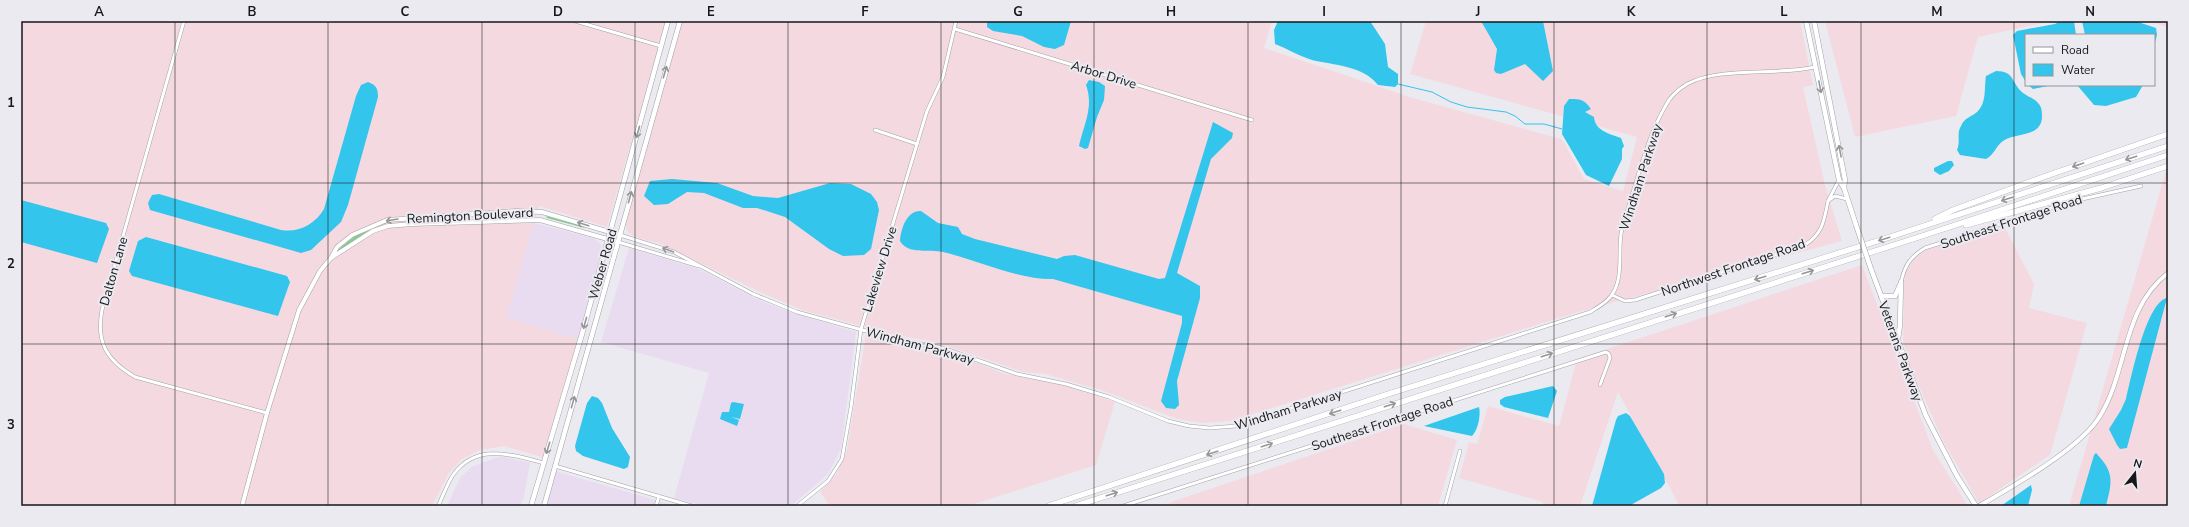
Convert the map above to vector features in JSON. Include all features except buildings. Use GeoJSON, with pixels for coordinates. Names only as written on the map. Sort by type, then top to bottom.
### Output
{"type":"FeatureCollection","features":[{"type":"Feature","properties":{"kind":"highway"},"geometry":{"type":"LineString","coordinates":[[1916,229],[1953,210],[2168,134]]}},
{"type":"Feature","properties":{"kind":"highway"},"geometry":{"type":"LineString","coordinates":[[1048,506],[1385,395],[1916,229],[2168,146]]}},
{"type":"Feature","properties":{"kind":"highway"},"geometry":{"type":"LineString","coordinates":[[1075,506],[1919,237],[2168,155]]}},
{"type":"Feature","properties":{"kind":"highway"},"geometry":{"type":"LineString","coordinates":[[1919,237],[2000,217],[2168,166]]}},
{"type":"Feature","properties":{"kind":"main road","name":"Weber Road"},"geometry":{"type":"LineString","coordinates":[[531,506],[611,232],[668,21]]}},
{"type":"Feature","properties":{"kind":"main road","name":"Weber Road"},"geometry":{"type":"LineString","coordinates":[[544,506],[680,21]]}},
{"type":"Feature","properties":{"kind":"main road","name":"Veterans Parkway"},"geometry":{"type":"LineString","coordinates":[[1806,21],[1839,180],[1844,188],[1908,372],[1938,442],[1977,506]]}},
{"type":"Feature","properties":{"kind":"main road","name":"Veterans Parkway"},"geometry":{"type":"LineString","coordinates":[[1814,21],[1846,180],[1844,188]]}},
{"type":"Feature","properties":{"kind":"main road"},"geometry":{"type":"LineString","coordinates":[[1881,296],[1895,296],[1901,282]]}},
{"type":"Feature","properties":{"kind":"main road"},"geometry":{"type":"LineString","coordinates":[[1898,341],[1901,282]]}},
{"type":"Feature","properties":{"kind":"street","name":"Dalton Lane"},"geometry":{"type":"LineString","coordinates":[[184,21],[102,310],[100,334],[104,347],[112,360],[122,370],[135,377],[267,413]]}},
{"type":"Feature","properties":{"kind":"street"},"geometry":{"type":"LineString","coordinates":[[575,21],[662,46]]}},
{"type":"Feature","properties":{"kind":"street","name":"Lakeview Drive"},"geometry":{"type":"LineString","coordinates":[[797,506],[828,481],[842,458],[851,407],[861,329],[917,144],[930,104],[942,77],[956,21]]}},
{"type":"Feature","properties":{"kind":"street","name":"Arbor Drive"},"geometry":{"type":"LineString","coordinates":[[955,29],[1252,120]]}},
{"type":"Feature","properties":{"kind":"street","name":"Windham Parkway"},"geometry":{"type":"LineString","coordinates":[[620,235],[670,251],[776,304],[797,312],[895,339],[943,348],[1002,370],[1054,380],[1108,397],[1168,421],[1189,426],[1210,428],[1236,426],[1260,420],[1590,312],[1612,295],[1619,278],[1621,233],[1640,168],[1659,117],[1666,104],[1676,92],[1687,84],[1701,79],[1721,75],[1793,71],[1816,67]]}},
{"type":"Feature","properties":{"kind":"street"},"geometry":{"type":"LineString","coordinates":[[875,130],[917,144]]}},
{"type":"Feature","properties":{"kind":"street","name":"Northwest Frontage Road"},"geometry":{"type":"LineString","coordinates":[[1612,295],[1625,301],[1636,300],[1805,245],[1816,238],[1821,228],[1828,201],[1839,180]]}},
{"type":"Feature","properties":{"kind":"street","name":"Southeast Frontage Road"},"geometry":{"type":"LineString","coordinates":[[1901,282],[1904,269],[1910,258],[1925,248],[2073,201],[2141,186]]}},
{"type":"Feature","properties":{"kind":"street"},"geometry":{"type":"LineString","coordinates":[[1828,201],[1835,196],[1847,199]]}},
{"type":"Feature","properties":{"kind":"street","name":"Remington Boulevard"},"geometry":{"type":"LineString","coordinates":[[242,506],[267,413],[299,310],[320,271],[331,258],[337,247],[352,235],[387,220],[516,211],[542,212],[620,235]]}},
{"type":"Feature","properties":{"kind":"street","name":"Remington Boulevard"},"geometry":{"type":"LineString","coordinates":[[331,258],[355,241],[373,231],[388,226],[412,224],[506,219],[540,220],[618,242]]}},
{"type":"Feature","properties":{"kind":"street"},"geometry":{"type":"LineString","coordinates":[[618,242],[703,267]]}},
{"type":"Feature","properties":{"kind":"street"},"geometry":{"type":"LineString","coordinates":[[1977,506],[2034,472],[2085,435],[2093,426],[2100,417],[2112,393],[2139,306],[2148,292],[2168,273]]}},
{"type":"Feature","properties":{"kind":"street","name":"Southeast Frontage Road"},"geometry":{"type":"LineString","coordinates":[[1122,506],[1606,352],[1609,354],[1610,358],[1600,385]]}},
{"type":"Feature","properties":{"kind":"street"},"geometry":{"type":"LineString","coordinates":[[1445,506],[1460,451]]}},
{"type":"Feature","properties":{"kind":"street"},"geometry":{"type":"LineString","coordinates":[[438,506],[453,475],[464,464],[481,455],[500,452],[544,463]]}},
{"type":"Feature","properties":{"kind":"street"},"geometry":{"type":"LineString","coordinates":[[555,466],[692,506]]}},
{"type":"Feature","properties":{"kind":"street"},"geometry":{"type":"LineString","coordinates":[[656,506],[659,496]]}},
{"type":"Feature","properties":{"kind":"shaded area"},"geometry":{"type":"Polygon","coordinates":[[[21,21],[666,21],[607,227],[539,206],[506,318],[578,339],[545,458],[504,446],[480,450],[462,459],[449,473],[432,506],[21,506],[21,21]]]}},
{"type":"Feature","properties":{"kind":"shaded area"},"geometry":{"type":"Polygon","coordinates":[[[680,21],[1272,21],[1264,48],[1413,98],[1561,139],[1584,179],[1623,191],[1637,137],[1410,74],[1426,21],[1800,21],[1813,85],[1803,87],[1825,185],[1842,241],[1578,312],[1231,421],[1202,423],[1177,419],[1104,391],[1045,374],[1023,372],[935,342],[895,335],[802,310],[762,293],[661,244],[635,237],[628,232],[625,223],[680,21]]]}},
{"type":"Feature","properties":{"kind":"shaded area"},"geometry":{"type":"Polygon","coordinates":[[[1825,21],[2053,21],[1978,37],[1956,116],[1855,137],[1825,21]]]}},
{"type":"Feature","properties":{"kind":"shaded area"},"geometry":{"type":"Polygon","coordinates":[[[2145,21],[2168,21],[2168,27],[2145,21]]]}},
{"type":"Feature","properties":{"kind":"shaded area"},"geometry":{"type":"Polygon","coordinates":[[[2168,170],[2168,506],[2069,506],[2166,171],[2168,170]]]}},
{"type":"Feature","properties":{"kind":"shaded area"},"geometry":{"type":"Polygon","coordinates":[[[534,223],[593,238],[599,242],[601,246],[600,262],[578,339],[506,318],[534,223]]]}},
{"type":"Feature","properties":{"kind":"shaded area"},"geometry":{"type":"Polygon","coordinates":[[[2004,226],[2034,284],[2029,308],[2087,323],[2050,455],[1979,503],[1943,441],[1911,368],[1903,341],[1904,282],[1905,272],[1917,255],[1929,249],[2004,226]]]}},
{"type":"Feature","properties":{"kind":"shaded area"},"geometry":{"type":"Polygon","coordinates":[[[629,248],[699,269],[755,298],[784,310],[856,332],[841,449],[828,474],[791,506],[704,506],[674,498],[709,373],[601,342],[629,248]]]}},
{"type":"Feature","properties":{"kind":"shaded area"},"geometry":{"type":"Polygon","coordinates":[[[1862,265],[1933,450],[1968,506],[1674,506],[1678,503],[1618,392],[1580,506],[1543,506],[1543,502],[1459,478],[1469,442],[1477,444],[1488,406],[1559,426],[1577,359],[1862,265]]]}},
{"type":"Feature","properties":{"kind":"shaded area"},"geometry":{"type":"Polygon","coordinates":[[[866,334],[898,343],[960,356],[1005,374],[1060,384],[1115,402],[1096,465],[968,506],[830,506],[820,492],[837,473],[847,450],[866,334]]]}},
{"type":"Feature","properties":{"kind":"shaded area"},"geometry":{"type":"Polygon","coordinates":[[[1404,424],[1457,440],[1438,506],[1179,506],[1168,503],[1404,424]]]}},
{"type":"Feature","properties":{"kind":"shaded area"},"geometry":{"type":"Polygon","coordinates":[[[501,456],[530,463],[524,497],[520,506],[447,506],[460,478],[471,467],[501,456]]]}},
{"type":"Feature","properties":{"kind":"shaded area"},"geometry":{"type":"Polygon","coordinates":[[[555,471],[676,506],[545,506],[555,471]]]}},
{"type":"Feature","properties":{"kind":"green space"},"geometry":{"type":"Polygon","coordinates":[[[526,214],[535,215],[492,217],[494,216],[526,214]]]}},
{"type":"Feature","properties":{"kind":"green space"},"geometry":{"type":"Polygon","coordinates":[[[475,215],[432,221],[408,222],[475,215]]]}},
{"type":"Feature","properties":{"kind":"green space"},"geometry":{"type":"Polygon","coordinates":[[[546,216],[584,226],[585,228],[547,218],[546,216]]]}},
{"type":"Feature","properties":{"kind":"green space"},"geometry":{"type":"Polygon","coordinates":[[[392,221],[371,229],[334,254],[346,243],[368,228],[384,222],[392,221]]]}},
{"type":"Feature","properties":{"kind":"water"},"geometry":{"type":"Polygon","coordinates":[[[987,21],[1071,21],[1064,45],[1055,49],[1044,47],[1022,36],[993,31],[987,27],[987,21]]]}},
{"type":"Feature","properties":{"kind":"water"},"geometry":{"type":"Polygon","coordinates":[[[1278,21],[1370,21],[1385,44],[1388,67],[1398,74],[1398,84],[1395,87],[1378,85],[1365,74],[1357,70],[1312,60],[1275,44],[1274,30],[1278,21]]]}},
{"type":"Feature","properties":{"kind":"water"},"geometry":{"type":"Polygon","coordinates":[[[1481,21],[1543,21],[1553,71],[1543,81],[1525,64],[1501,74],[1496,73],[1494,70],[1497,49],[1481,21]]]}},
{"type":"Feature","properties":{"kind":"water"},"geometry":{"type":"Polygon","coordinates":[[[2060,21],[2074,21],[2076,34],[2025,34],[2025,80],[2021,74],[2013,35],[2017,31],[2055,24],[2060,21]]]}},
{"type":"Feature","properties":{"kind":"water"},"geometry":{"type":"Polygon","coordinates":[[[2082,21],[2135,21],[2156,28],[2157,35],[2155,42],[2155,34],[2085,34],[2082,21]]]}},
{"type":"Feature","properties":{"kind":"water"},"geometry":{"type":"Polygon","coordinates":[[[1996,71],[2010,75],[2023,93],[2035,100],[2041,108],[2041,124],[2027,134],[2008,138],[2003,141],[1986,159],[1960,155],[1957,150],[1962,123],[1980,108],[1984,100],[1986,76],[1996,71]]]}},
{"type":"Feature","properties":{"kind":"water"},"geometry":{"type":"Polygon","coordinates":[[[1089,80],[1099,82],[1105,86],[1104,100],[1097,117],[1088,148],[1085,149],[1079,146],[1089,108],[1086,85],[1089,80]]]}},
{"type":"Feature","properties":{"kind":"water"},"geometry":{"type":"Polygon","coordinates":[[[368,82],[376,87],[378,97],[348,205],[341,222],[311,250],[301,253],[150,210],[148,203],[152,195],[159,194],[281,230],[288,231],[300,229],[306,226],[316,219],[324,209],[356,96],[361,85],[368,82]]]}},
{"type":"Feature","properties":{"kind":"water"},"geometry":{"type":"Polygon","coordinates":[[[2029,86],[2048,86],[2033,89],[2029,86]]]}},
{"type":"Feature","properties":{"kind":"water"},"geometry":{"type":"Polygon","coordinates":[[[2078,86],[2142,86],[2136,97],[2106,106],[2094,105],[2078,86]]]}},
{"type":"Feature","properties":{"kind":"water"},"geometry":{"type":"Polygon","coordinates":[[[1569,99],[1584,101],[1591,109],[1585,112],[1594,117],[1597,126],[1600,129],[1621,138],[1624,146],[1622,149],[1622,159],[1609,186],[1586,175],[1562,134],[1564,106],[1569,99]]]}},
{"type":"Feature","properties":{"kind":"water"},"geometry":{"type":"Polygon","coordinates":[[[1213,122],[1233,133],[1232,138],[1211,159],[1177,273],[1200,286],[1200,298],[1177,381],[1179,405],[1175,409],[1166,408],[1161,401],[1182,323],[1182,316],[1053,279],[1012,273],[956,255],[937,251],[913,250],[908,248],[900,241],[903,226],[908,217],[916,211],[921,211],[938,223],[958,227],[962,234],[975,239],[1057,259],[1064,256],[1075,255],[1159,279],[1165,278],[1213,122]]]}},
{"type":"Feature","properties":{"kind":"water"},"geometry":{"type":"Polygon","coordinates":[[[1948,161],[1952,161],[1954,165],[1949,171],[1940,175],[1934,171],[1934,168],[1948,161]]]}},
{"type":"Feature","properties":{"kind":"water"},"geometry":{"type":"Polygon","coordinates":[[[672,179],[717,183],[753,196],[778,198],[830,183],[851,184],[871,194],[877,202],[879,210],[871,249],[864,255],[843,256],[829,249],[785,217],[757,208],[743,208],[704,193],[687,192],[668,204],[654,205],[644,196],[650,181],[672,179]]]}},
{"type":"Feature","properties":{"kind":"water"},"geometry":{"type":"Polygon","coordinates":[[[21,200],[106,223],[109,229],[97,263],[21,242],[21,200]]]}},
{"type":"Feature","properties":{"kind":"water"},"geometry":{"type":"Polygon","coordinates":[[[146,237],[287,276],[290,282],[278,316],[132,276],[129,271],[138,241],[146,237]]]}},
{"type":"Feature","properties":{"kind":"water"},"geometry":{"type":"Polygon","coordinates":[[[2167,298],[2127,448],[2120,449],[2109,429],[2126,399],[2140,342],[2146,326],[2159,303],[2167,298]]]}},
{"type":"Feature","properties":{"kind":"water"},"geometry":{"type":"Polygon","coordinates":[[[1553,386],[1557,391],[1548,418],[1504,407],[1500,404],[1500,400],[1505,397],[1553,386]]]}},
{"type":"Feature","properties":{"kind":"water"},"geometry":{"type":"Polygon","coordinates":[[[592,396],[598,398],[602,403],[612,428],[630,457],[628,467],[624,469],[583,456],[576,451],[575,446],[587,403],[592,396]]]}},
{"type":"Feature","properties":{"kind":"water"},"geometry":{"type":"Polygon","coordinates":[[[731,403],[744,404],[740,419],[731,417],[739,420],[737,426],[720,419],[722,412],[729,412],[731,403]]]}},
{"type":"Feature","properties":{"kind":"water"},"geometry":{"type":"Polygon","coordinates":[[[1479,407],[1480,414],[1476,430],[1472,436],[1424,426],[1479,407]]]}},
{"type":"Feature","properties":{"kind":"water"},"geometry":{"type":"Polygon","coordinates":[[[1626,413],[1630,416],[1664,474],[1665,483],[1661,488],[1629,506],[1592,506],[1616,420],[1618,416],[1626,413]]]}},
{"type":"Feature","properties":{"kind":"water"},"geometry":{"type":"Polygon","coordinates":[[[2096,453],[2109,472],[2110,490],[2106,506],[2079,506],[2094,455],[2096,453]]]}},
{"type":"Feature","properties":{"kind":"water"},"geometry":{"type":"Polygon","coordinates":[[[2031,485],[2032,490],[2028,506],[2001,506],[2031,485]]]}},
{"type":"Feature","properties":{"kind":"waterway"},"geometry":{"type":"LineString","coordinates":[[1398,84],[1432,92],[1451,102],[1467,107],[1506,112],[1515,116],[1525,124],[1544,124],[1562,129]]}}]}
